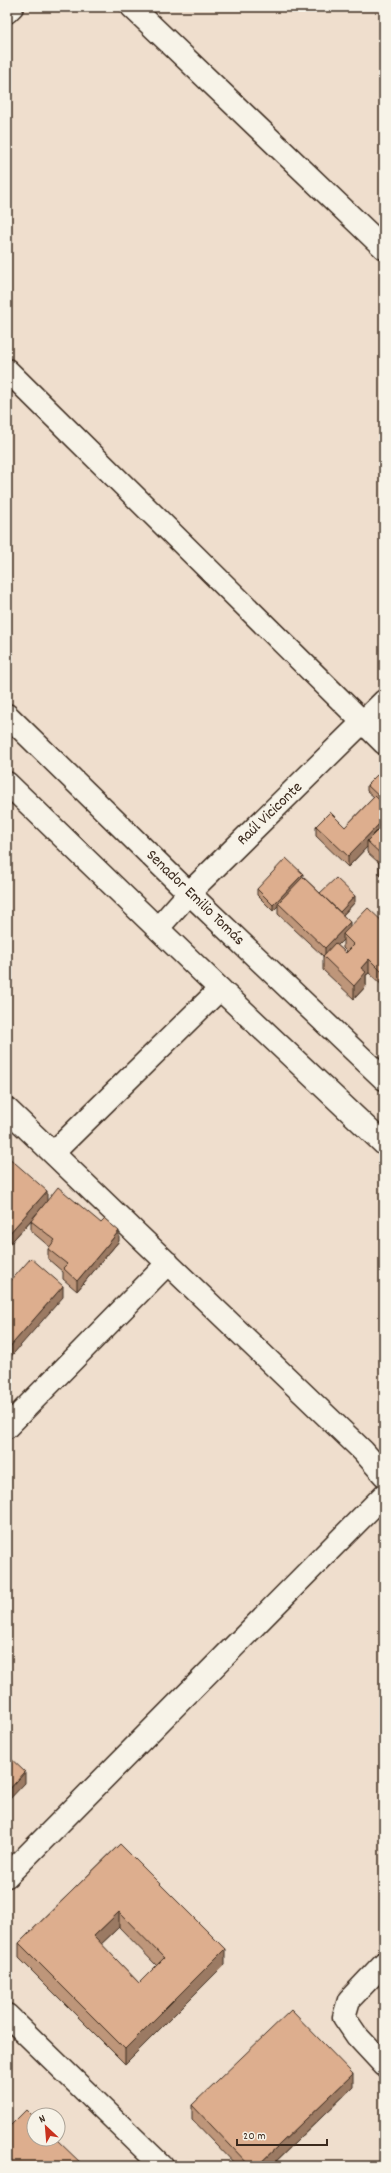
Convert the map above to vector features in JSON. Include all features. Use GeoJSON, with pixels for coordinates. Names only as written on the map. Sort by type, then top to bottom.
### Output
{"type":"FeatureCollection","features":[{"type":"Feature","properties":{"kind":"street"},"geometry":{"type":"LineString","coordinates":[[7,12],[12,7]]}},
{"type":"Feature","properties":{"kind":"street"},"geometry":{"type":"LineString","coordinates":[[132,7],[384,248]]}},
{"type":"Feature","properties":{"kind":"street"},"geometry":{"type":"LineString","coordinates":[[7,370],[384,743]]}},
{"type":"Feature","properties":{"kind":"street","name":"Raúl Viciconte"},"geometry":{"type":"LineString","coordinates":[[158,928],[189,893],[384,701]]}},
{"type":"Feature","properties":{"kind":"street","name":"Senador Emilio Tomás"},"geometry":{"type":"LineString","coordinates":[[7,715],[189,893],[384,1079]]}},
{"type":"Feature","properties":{"kind":"street"},"geometry":{"type":"LineString","coordinates":[[7,783],[220,989],[384,1144]]}},
{"type":"Feature","properties":{"kind":"street"},"geometry":{"type":"LineString","coordinates":[[53,1153],[220,989]]}},
{"type":"Feature","properties":{"kind":"street"},"geometry":{"type":"LineString","coordinates":[[7,1109],[363,1451],[384,1474]]}},
{"type":"Feature","properties":{"kind":"street"},"geometry":{"type":"LineString","coordinates":[[7,1427],[168,1263]]}},
{"type":"Feature","properties":{"kind":"street"},"geometry":{"type":"LineString","coordinates":[[7,1876],[384,1495]]}},
{"type":"Feature","properties":{"kind":"street"},"geometry":{"type":"LineString","coordinates":[[384,1962],[349,2000],[344,2017],[357,2036],[384,2065]]}},
{"type":"Feature","properties":{"kind":"street"},"geometry":{"type":"LineString","coordinates":[[7,2016],[162,2166]]}},
{"type":"Feature","properties":{"kind":"building"},"geometry":{"type":"Polygon","coordinates":[[[377,775],[384,781],[384,801],[367,785],[377,775]]]}},
{"type":"Feature","properties":{"kind":"building"},"geometry":{"type":"Polygon","coordinates":[[[375,796],[384,804],[384,819],[348,856],[316,826],[330,812],[345,827],[375,796]]]}},
{"type":"Feature","properties":{"kind":"building"},"geometry":{"type":"Polygon","coordinates":[[[384,824],[384,857],[367,841],[384,824]]]}},
{"type":"Feature","properties":{"kind":"building"},"geometry":{"type":"Polygon","coordinates":[[[286,858],[303,874],[273,905],[257,889],[286,858]]]}},
{"type":"Feature","properties":{"kind":"building"},"geometry":{"type":"Polygon","coordinates":[[[384,859],[384,868],[379,863],[384,859]]]}},
{"type":"Feature","properties":{"kind":"building"},"geometry":{"type":"Polygon","coordinates":[[[303,877],[350,922],[325,948],[278,903],[303,877]]]}},
{"type":"Feature","properties":{"kind":"building"},"geometry":{"type":"Polygon","coordinates":[[[336,878],[355,896],[340,912],[320,893],[336,878]]]}},
{"type":"Feature","properties":{"kind":"building"},"geometry":{"type":"Polygon","coordinates":[[[368,908],[384,923],[384,974],[369,959],[361,968],[366,972],[354,986],[323,956],[335,943],[346,953],[354,945],[343,934],[368,908]]]}},
{"type":"Feature","properties":{"kind":"building"},"geometry":{"type":"Polygon","coordinates":[[[7,1156],[47,1191],[7,1236],[7,1156]]]}},
{"type":"Feature","properties":{"kind":"building"},"geometry":{"type":"Polygon","coordinates":[[[58,1187],[101,1223],[105,1219],[119,1231],[77,1281],[63,1268],[67,1264],[48,1249],[55,1240],[31,1221],[58,1187]]]}},
{"type":"Feature","properties":{"kind":"building"},"geometry":{"type":"Polygon","coordinates":[[[31,1258],[63,1286],[7,1350],[7,1285],[31,1258]]]}},
{"type":"Feature","properties":{"kind":"building"},"geometry":{"type":"Polygon","coordinates":[[[7,1755],[25,1772],[7,1792],[7,1755]]]}},
{"type":"Feature","properties":{"kind":"building"},"geometry":{"type":"Polygon","coordinates":[[[120,1844],[225,1949],[125,2049],[19,1943],[120,1844]],[[119,1912],[94,1936],[139,1983],[164,1958],[119,1912]]]}},
{"type":"Feature","properties":{"kind":"building"},"geometry":{"type":"Polygon","coordinates":[[[291,2010],[353,2074],[257,2166],[250,2166],[192,2105],[291,2010]]]}},
{"type":"Feature","properties":{"kind":"building"},"geometry":{"type":"Polygon","coordinates":[[[26,2110],[26,2147],[64,2147],[84,2166],[7,2166],[7,2129],[26,2110]]]}}]}
